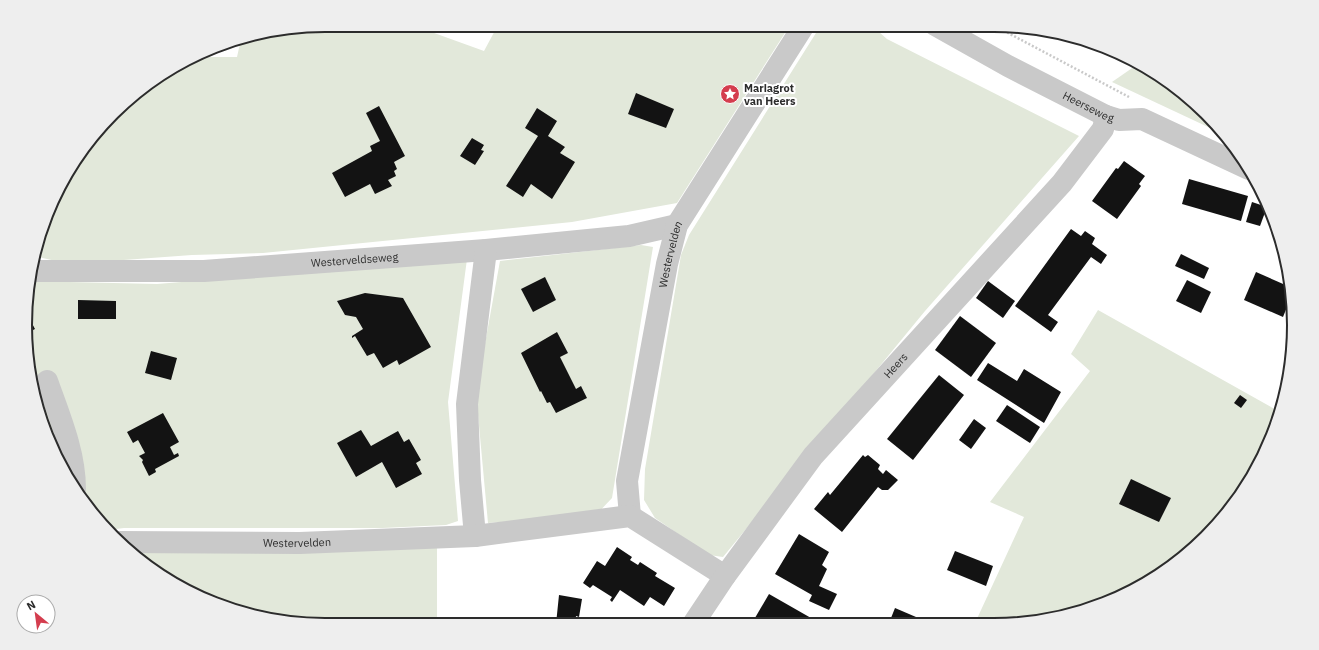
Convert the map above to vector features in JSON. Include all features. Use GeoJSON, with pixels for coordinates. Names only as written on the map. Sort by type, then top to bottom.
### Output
{"type":"FeatureCollection","features":[{"type":"Feature","properties":{"kind":"street","name":"Westervelden"},"geometry":{"type":"LineString","coordinates":[[129,542],[300,543],[475,536],[630,516],[627,481],[667,264],[677,225],[800,32]]}},
{"type":"Feature","properties":{"kind":"street","name":"Heerseweg"},"geometry":{"type":"LineString","coordinates":[[947,32],[1008,66],[1106,116],[1119,120],[1142,119],[1240,165]]}},
{"type":"Feature","properties":{"kind":"street","name":"Heers"},"geometry":{"type":"LineString","coordinates":[[697,618],[725,576],[813,456],[1062,183],[1103,129],[1106,116]]}},
{"type":"Feature","properties":{"kind":"street","name":"Westerveldseweg"},"geometry":{"type":"LineString","coordinates":[[38,271],[204,271],[486,250],[629,236],[677,225]]}},
{"type":"Feature","properties":{"kind":"street"},"geometry":{"type":"LineString","coordinates":[[475,536],[470,480],[467,404],[486,250]]}},
{"type":"Feature","properties":{"kind":"street"},"geometry":{"type":"LineString","coordinates":[[47,380],[68,444],[75,478]]}},
{"type":"Feature","properties":{"kind":"street"},"geometry":{"type":"LineString","coordinates":[[630,516],[725,576]]}},
{"type":"Feature","properties":{"kind":"path"},"geometry":{"type":"LineString","coordinates":[[1007,33],[1116,91]]}},
{"type":"Feature","properties":{"kind":"shaded area"},"geometry":{"type":"Polygon","coordinates":[[[325,32],[431,32],[484,51],[494,32],[786,32],[677,203],[572,222],[263,253],[192,255],[69,264],[40,257],[54,213],[71,178],[81,162],[118,118],[162,81],[195,62],[206,57],[237,57],[240,45],[249,42],[287,35],[325,32]]]}},
{"type":"Feature","properties":{"kind":"shaded area"},"geometry":{"type":"Polygon","coordinates":[[[817,32],[879,32],[887,39],[1079,136],[925,311],[723,557],[709,555],[655,518],[644,500],[645,469],[681,255],[689,235],[817,32]]]}},
{"type":"Feature","properties":{"kind":"shaded area"},"geometry":{"type":"Polygon","coordinates":[[[1133,67],[1157,81],[1187,105],[1210,128],[1112,82],[1133,67]]]}},
{"type":"Feature","properties":{"kind":"shaded area"},"geometry":{"type":"Polygon","coordinates":[[[641,245],[653,247],[612,498],[595,516],[488,523],[476,393],[500,261],[641,245]]]}},
{"type":"Feature","properties":{"kind":"shaded area"},"geometry":{"type":"Polygon","coordinates":[[[467,259],[448,402],[458,521],[446,525],[382,528],[115,529],[81,488],[71,472],[54,437],[42,401],[35,363],[32,325],[36,279],[69,282],[157,284],[467,259]]]}},
{"type":"Feature","properties":{"kind":"shaded area"},"geometry":{"type":"Polygon","coordinates":[[[1098,310],[1274,409],[1257,455],[1238,488],[1201,532],[1157,569],[1124,588],[1106,596],[1070,608],[1032,615],[977,618],[1024,517],[990,502],[1090,371],[1071,354],[1098,310]]]}},
{"type":"Feature","properties":{"kind":"shaded area"},"geometry":{"type":"Polygon","coordinates":[[[437,547],[437,618],[306,617],[249,608],[213,596],[195,588],[162,569],[142,553],[437,547]]]}},
{"type":"Feature","properties":{"kind":"building"},"geometry":{"type":"Polygon","coordinates":[[[636,93],[674,109],[666,128],[628,114],[636,93]]]}},
{"type":"Feature","properties":{"kind":"building"},"geometry":{"type":"Polygon","coordinates":[[[379,106],[405,156],[394,162],[397,169],[394,171],[396,176],[388,180],[392,186],[375,194],[370,184],[345,197],[332,173],[372,151],[370,146],[380,141],[366,113],[379,106]]]}},
{"type":"Feature","properties":{"kind":"building"},"geometry":{"type":"Polygon","coordinates":[[[537,108],[557,121],[548,136],[565,147],[560,153],[575,162],[552,199],[531,184],[523,197],[506,186],[538,136],[525,128],[537,108]]]}},
{"type":"Feature","properties":{"kind":"building"},"geometry":{"type":"Polygon","coordinates":[[[472,138],[484,145],[481,150],[484,151],[475,165],[460,156],[472,138]]]}},
{"type":"Feature","properties":{"kind":"building"},"geometry":{"type":"Polygon","coordinates":[[[1124,161],[1145,176],[1139,184],[1141,186],[1117,219],[1092,201],[1116,168],[1118,169],[1124,161]]]}},
{"type":"Feature","properties":{"kind":"building"},"geometry":{"type":"Polygon","coordinates":[[[1189,179],[1248,196],[1241,221],[1182,204],[1189,179]]]}},
{"type":"Feature","properties":{"kind":"building"},"geometry":{"type":"Polygon","coordinates":[[[1252,202],[1262,205],[1265,213],[1260,226],[1246,222],[1252,202]]]}},
{"type":"Feature","properties":{"kind":"building"},"geometry":{"type":"Polygon","coordinates":[[[1071,229],[1081,236],[1085,231],[1095,238],[1092,244],[1107,255],[1101,264],[1091,257],[1048,315],[1058,322],[1051,332],[1015,306],[1071,229]]]}},
{"type":"Feature","properties":{"kind":"building"},"geometry":{"type":"Polygon","coordinates":[[[1181,254],[1209,268],[1204,279],[1175,266],[1181,254]]]}},
{"type":"Feature","properties":{"kind":"building"},"geometry":{"type":"Polygon","coordinates":[[[1256,272],[1284,284],[1286,309],[1283,317],[1244,300],[1256,272]]]}},
{"type":"Feature","properties":{"kind":"building"},"geometry":{"type":"Polygon","coordinates":[[[545,277],[556,300],[533,312],[521,289],[545,277]]]}},
{"type":"Feature","properties":{"kind":"building"},"geometry":{"type":"Polygon","coordinates":[[[1187,280],[1211,292],[1201,313],[1176,301],[1187,280]]]}},
{"type":"Feature","properties":{"kind":"building"},"geometry":{"type":"Polygon","coordinates":[[[988,281],[1015,301],[1003,318],[976,298],[988,281]]]}},
{"type":"Feature","properties":{"kind":"building"},"geometry":{"type":"Polygon","coordinates":[[[365,293],[403,298],[431,347],[399,365],[397,360],[383,368],[374,353],[367,356],[355,336],[352,338],[352,336],[363,329],[356,317],[345,315],[337,301],[365,293]]]}},
{"type":"Feature","properties":{"kind":"building"},"geometry":{"type":"Polygon","coordinates":[[[78,300],[116,301],[116,319],[78,319],[78,300]]]}},
{"type":"Feature","properties":{"kind":"building"},"geometry":{"type":"Polygon","coordinates":[[[960,316],[996,343],[971,377],[935,350],[960,316]]]}},
{"type":"Feature","properties":{"kind":"building"},"geometry":{"type":"Polygon","coordinates":[[[557,332],[568,353],[560,357],[576,389],[581,386],[587,398],[556,413],[550,402],[547,403],[541,391],[540,392],[521,353],[557,332]]]}},
{"type":"Feature","properties":{"kind":"building"},"geometry":{"type":"Polygon","coordinates":[[[151,351],[177,358],[171,380],[145,373],[151,351]]]}},
{"type":"Feature","properties":{"kind":"building"},"geometry":{"type":"Polygon","coordinates":[[[988,363],[1017,381],[1024,369],[1061,392],[1044,423],[977,380],[988,363]]]}},
{"type":"Feature","properties":{"kind":"building"},"geometry":{"type":"Polygon","coordinates":[[[939,375],[964,395],[913,460],[887,439],[939,375]]]}},
{"type":"Feature","properties":{"kind":"building"},"geometry":{"type":"Polygon","coordinates":[[[1240,395],[1247,400],[1241,408],[1234,403],[1240,395]]]}},
{"type":"Feature","properties":{"kind":"building"},"geometry":{"type":"Polygon","coordinates":[[[1007,405],[1040,427],[1030,443],[996,421],[1007,405]]]}},
{"type":"Feature","properties":{"kind":"building"},"geometry":{"type":"Polygon","coordinates":[[[163,413],[179,442],[170,447],[174,455],[178,453],[179,456],[155,469],[156,472],[149,476],[142,462],[143,460],[139,456],[145,453],[138,440],[133,443],[127,432],[163,413]]]}},
{"type":"Feature","properties":{"kind":"building"},"geometry":{"type":"Polygon","coordinates":[[[974,419],[986,428],[971,449],[959,440],[974,419]]]}},
{"type":"Feature","properties":{"kind":"building"},"geometry":{"type":"Polygon","coordinates":[[[361,430],[371,446],[398,431],[404,442],[409,439],[421,460],[416,463],[422,474],[396,488],[382,462],[356,477],[337,443],[361,430]]]}},
{"type":"Feature","properties":{"kind":"building"},"geometry":{"type":"Polygon","coordinates":[[[863,455],[865,457],[868,455],[880,465],[878,469],[883,474],[886,470],[898,480],[888,490],[882,490],[878,487],[842,532],[814,509],[828,492],[830,495],[863,455]]]}},
{"type":"Feature","properties":{"kind":"building"},"geometry":{"type":"Polygon","coordinates":[[[1131,479],[1171,498],[1159,522],[1119,504],[1131,479]]]}},
{"type":"Feature","properties":{"kind":"building"},"geometry":{"type":"Polygon","coordinates":[[[799,534],[829,552],[822,565],[827,569],[819,586],[837,594],[829,610],[809,601],[812,595],[775,574],[799,534]]]}},
{"type":"Feature","properties":{"kind":"building"},"geometry":{"type":"Polygon","coordinates":[[[617,547],[632,557],[630,560],[638,565],[640,562],[657,573],[655,576],[675,588],[664,606],[650,597],[644,606],[620,590],[612,602],[610,600],[612,597],[593,585],[590,588],[583,583],[597,561],[605,566],[617,547]]]}},
{"type":"Feature","properties":{"kind":"building"},"geometry":{"type":"Polygon","coordinates":[[[955,551],[993,566],[986,586],[947,570],[955,551]]]}},
{"type":"Feature","properties":{"kind":"building"},"geometry":{"type":"Polygon","coordinates":[[[769,594],[811,618],[755,618],[769,594]]]}},
{"type":"Feature","properties":{"kind":"building"},"geometry":{"type":"Polygon","coordinates":[[[559,595],[582,599],[579,617],[557,618],[559,595]]]}},
{"type":"Feature","properties":{"kind":"building"},"geometry":{"type":"Polygon","coordinates":[[[895,608],[918,618],[891,618],[895,608]]]}},
{"type":"Feature","properties":{"kind":"place","name":"Mariagrot van Heers"},"geometry":{"type":"Point","coordinates":[730,94]}}]}
